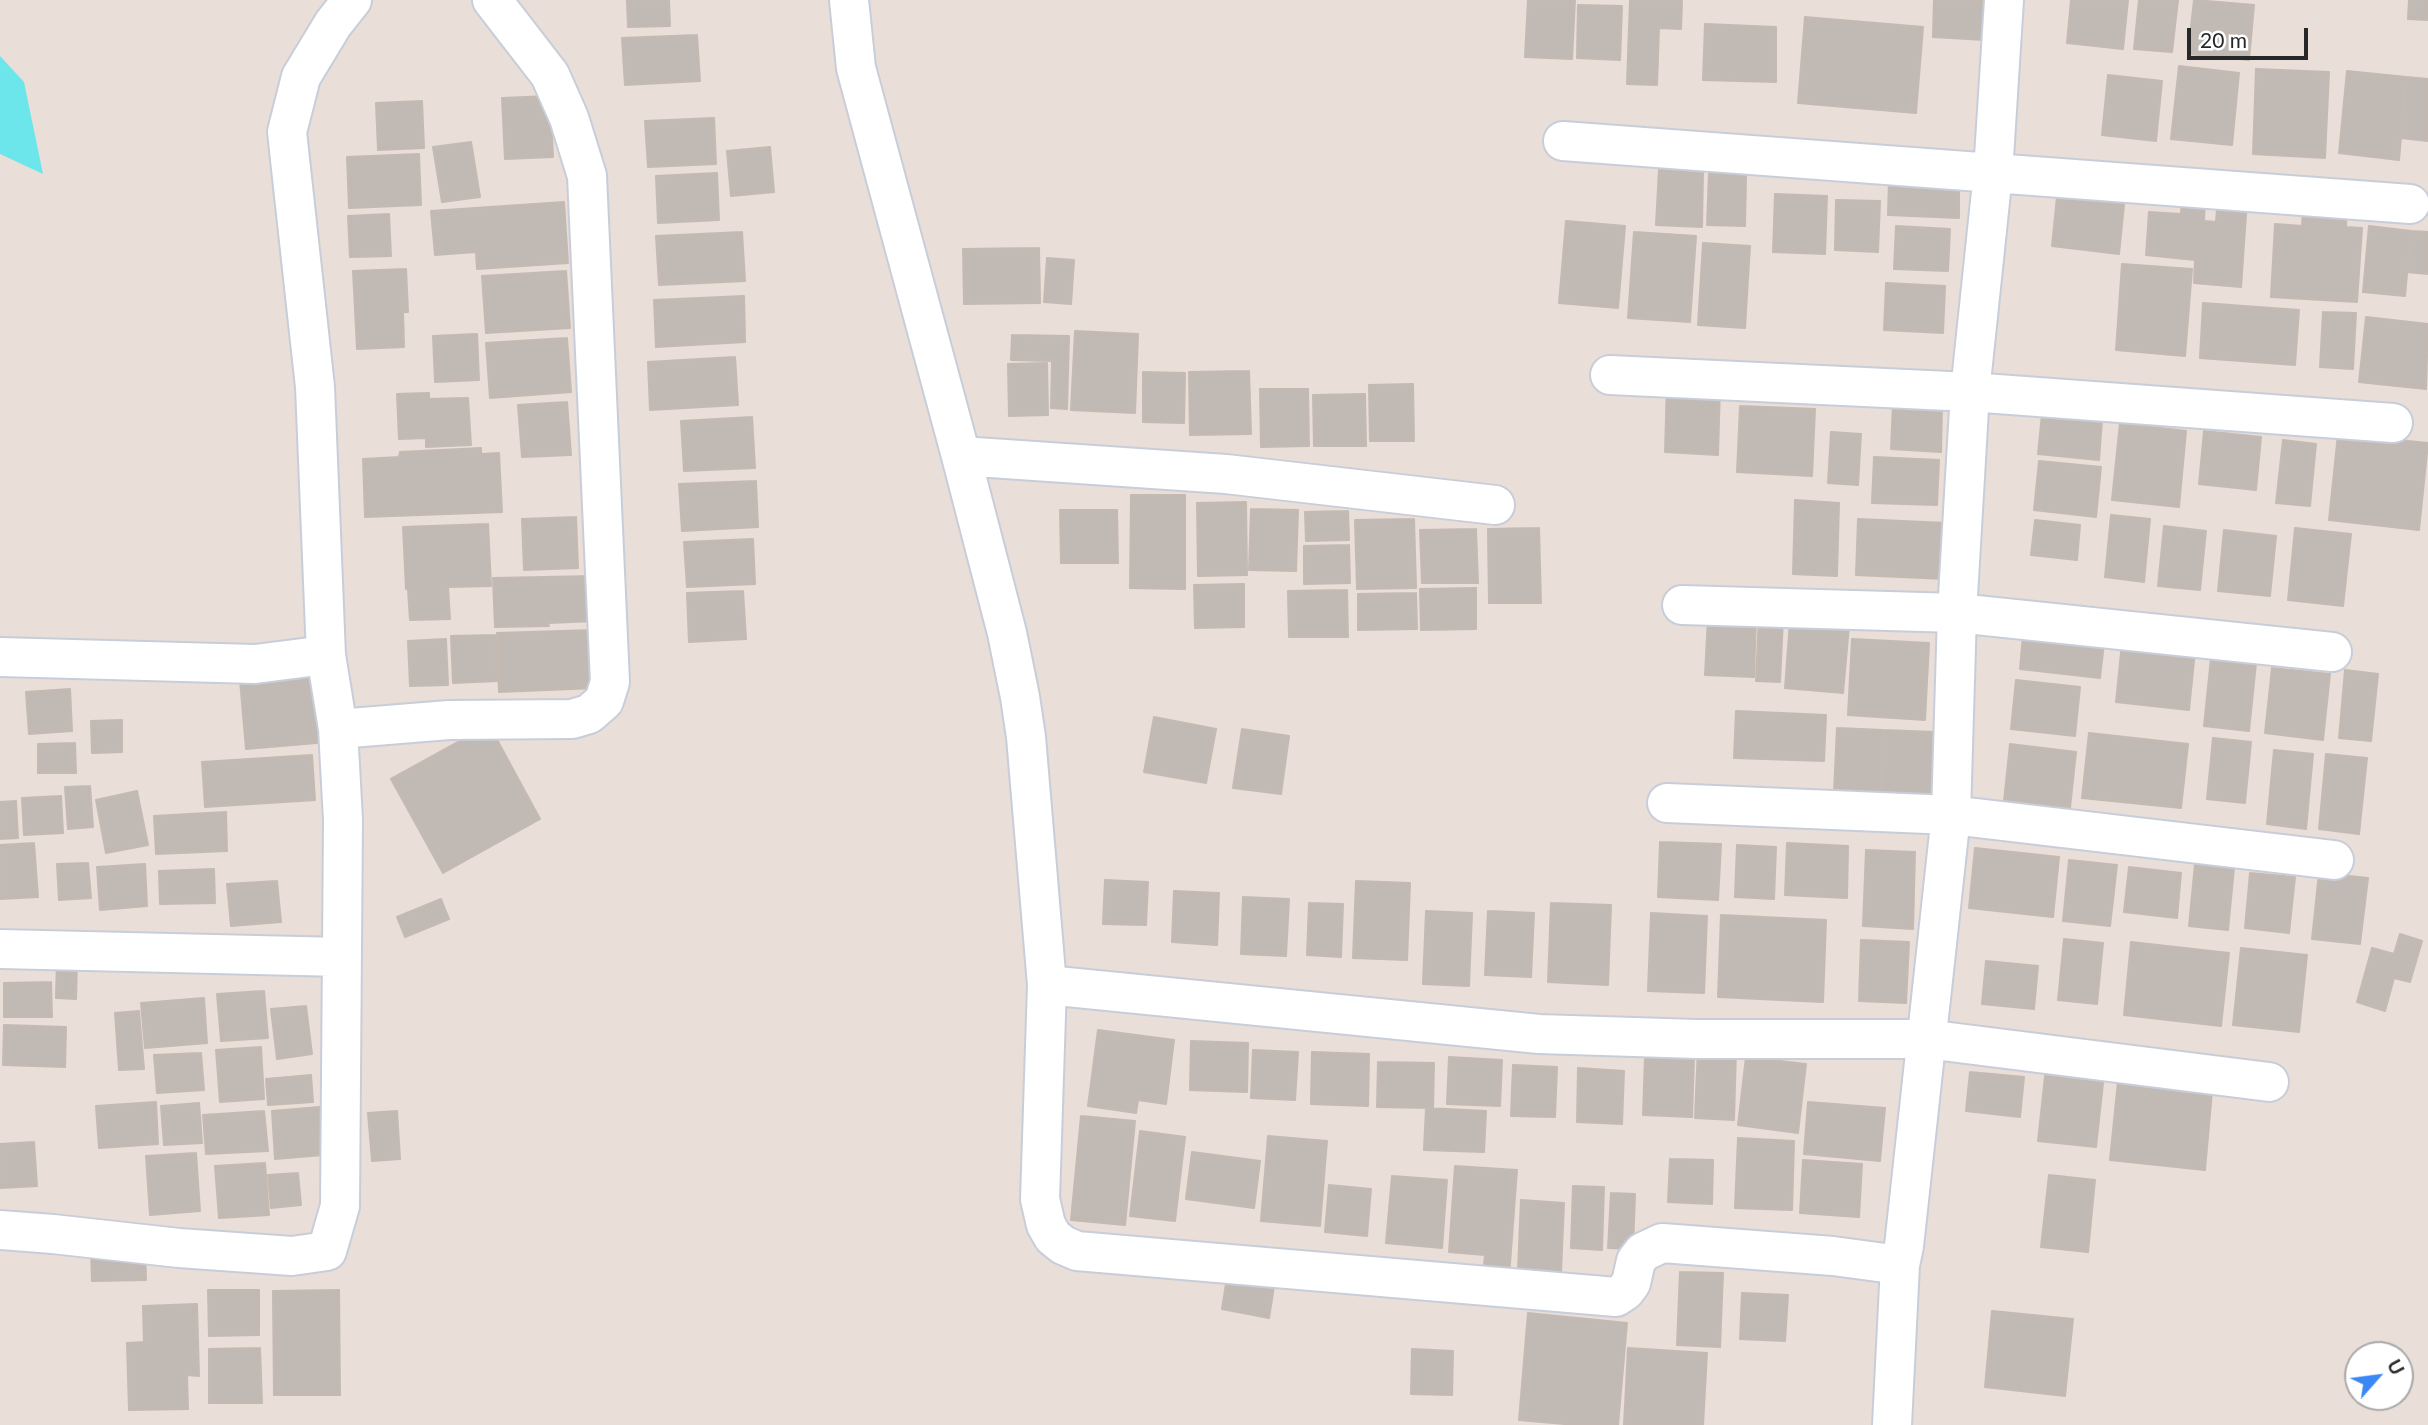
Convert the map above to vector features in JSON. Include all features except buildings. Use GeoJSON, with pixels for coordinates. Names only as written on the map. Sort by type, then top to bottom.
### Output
{"type":"FeatureCollection","features":[{"type":"Feature","properties":{"kind":"street"},"geometry":{"type":"LineString","coordinates":[[0,1230],[292,1256],[327,1251],[340,1206],[343,820],[338,729],[326,655],[315,387],[287,132],[301,77],[333,24],[352,0]]}},
{"type":"Feature","properties":{"kind":"street"},"geometry":{"type":"LineString","coordinates":[[338,729],[449,720],[572,719],[598,708],[604,701],[610,682],[587,176],[569,118],[551,75],[492,0]]}},
{"type":"Feature","properties":{"kind":"street"},"geometry":{"type":"LineString","coordinates":[[849,0],[856,68],[961,456],[1007,634],[1020,697],[1026,737],[1047,985],[1040,1199],[1046,1225],[1053,1237],[1077,1251],[1616,1297],[1631,1283],[1636,1261],[1643,1251],[1662,1243],[1833,1256],[1900,1265]]}},
{"type":"Feature","properties":{"kind":"street"},"geometry":{"type":"LineString","coordinates":[[1892,1425],[1900,1265],[1951,815],[1957,613],[1970,392],[1993,173],[2004,0]]}},
{"type":"Feature","properties":{"kind":"street"},"geometry":{"type":"LineString","coordinates":[[1563,141],[2410,204]]}},
{"type":"Feature","properties":{"kind":"street"},"geometry":{"type":"LineString","coordinates":[[1610,375],[1970,392],[2393,423]]}},
{"type":"Feature","properties":{"kind":"street"},"geometry":{"type":"LineString","coordinates":[[961,456],[1226,474],[1494,505]]}},
{"type":"Feature","properties":{"kind":"street"},"geometry":{"type":"LineString","coordinates":[[1682,605],[1957,613],[2332,652]]}},
{"type":"Feature","properties":{"kind":"street"},"geometry":{"type":"LineString","coordinates":[[0,657],[256,664],[326,655]]}},
{"type":"Feature","properties":{"kind":"street"},"geometry":{"type":"LineString","coordinates":[[1667,803],[1951,815],[2334,860]]}},
{"type":"Feature","properties":{"kind":"street"},"geometry":{"type":"LineString","coordinates":[[0,949],[342,957]]}},
{"type":"Feature","properties":{"kind":"street"},"geometry":{"type":"LineString","coordinates":[[1047,985],[1538,1034],[1697,1039],[1926,1039],[2269,1082]]}},
{"type":"Feature","properties":{"kind":"water"},"geometry":{"type":"Polygon","coordinates":[[[0,56],[24,82],[43,174],[0,154],[0,56]]]}}]}
